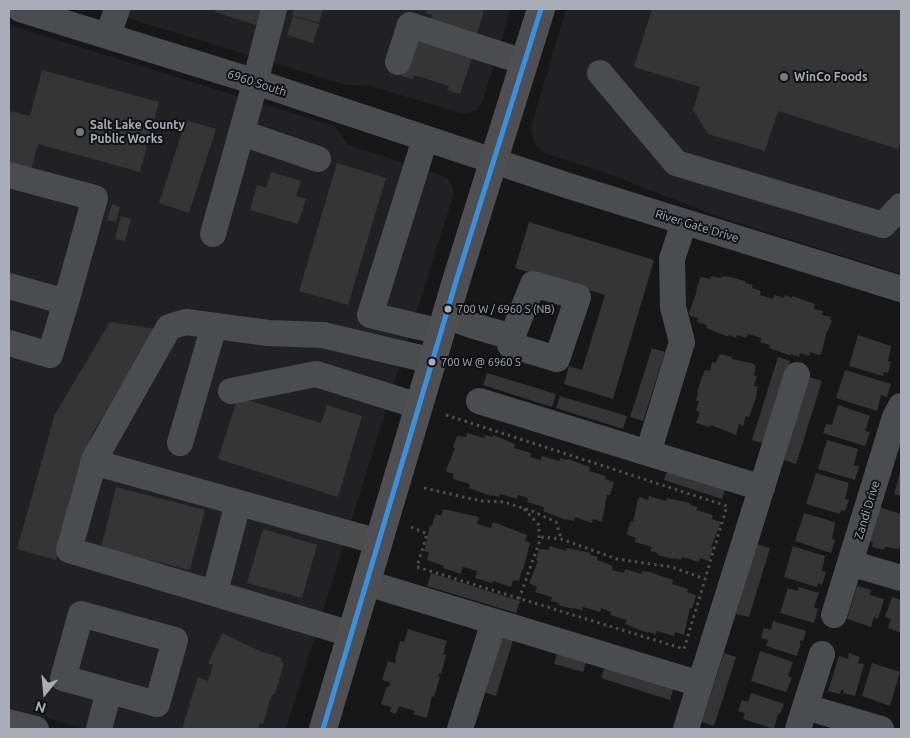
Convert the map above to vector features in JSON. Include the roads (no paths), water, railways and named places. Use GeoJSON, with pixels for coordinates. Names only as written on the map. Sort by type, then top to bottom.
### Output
{"type":"FeatureCollection","features":[{"type":"Feature","properties":{"kind":"main road"},"geometry":{"type":"LineString","coordinates":[[323,729],[492,161],[541,9]]}},
{"type":"Feature","properties":{"kind":"street"},"geometry":{"type":"LineString","coordinates":[[9,20],[10,9]]}},
{"type":"Feature","properties":{"kind":"street","name":"6960 South"},"geometry":{"type":"LineString","coordinates":[[20,9],[256,82],[492,161]]}},
{"type":"Feature","properties":{"kind":"street"},"geometry":{"type":"LineString","coordinates":[[108,36],[117,9]]}},
{"type":"Feature","properties":{"kind":"street"},"geometry":{"type":"LineString","coordinates":[[213,234],[256,82],[274,9]]}},
{"type":"Feature","properties":{"kind":"street"},"geometry":{"type":"LineString","coordinates":[[398,62],[410,25],[524,62]]}},
{"type":"Feature","properties":{"kind":"street"},"geometry":{"type":"LineString","coordinates":[[600,73],[676,164],[883,225],[901,206]]}},
{"type":"Feature","properties":{"kind":"street"},"geometry":{"type":"LineString","coordinates":[[242,133],[318,159]]}},
{"type":"Feature","properties":{"kind":"street"},"geometry":{"type":"LineString","coordinates":[[425,139],[370,315],[474,326],[512,337]]}},
{"type":"Feature","properties":{"kind":"street","name":"River Gate Drive"},"geometry":{"type":"LineString","coordinates":[[492,161],[901,289]]}},
{"type":"Feature","properties":{"kind":"street"},"geometry":{"type":"LineString","coordinates":[[9,175],[96,198],[50,355],[9,343]]}},
{"type":"Feature","properties":{"kind":"street"},"geometry":{"type":"LineString","coordinates":[[648,453],[682,342],[673,307],[672,259],[684,222]]}},
{"type":"Feature","properties":{"kind":"street"},"geometry":{"type":"LineString","coordinates":[[9,286],[66,302]]}},
{"type":"Feature","properties":{"kind":"street"},"geometry":{"type":"LineString","coordinates":[[351,634],[69,550],[93,462],[169,327],[186,322],[268,333],[323,335],[432,361]]}},
{"type":"Feature","properties":{"kind":"street"},"geometry":{"type":"LineString","coordinates":[[180,443],[214,326]]}},
{"type":"Feature","properties":{"kind":"street"},"geometry":{"type":"LineString","coordinates":[[231,391],[316,374],[419,406]]}},
{"type":"Feature","properties":{"kind":"street"},"geometry":{"type":"LineString","coordinates":[[686,729],[797,375]]}},
{"type":"Feature","properties":{"kind":"street"},"geometry":{"type":"LineString","coordinates":[[479,401],[762,488]]}},
{"type":"Feature","properties":{"kind":"street","name":"Zandi Drive"},"geometry":{"type":"LineString","coordinates":[[834,615],[895,417],[901,406]]}},
{"type":"Feature","properties":{"kind":"street"},"geometry":{"type":"LineString","coordinates":[[93,462],[378,542]]}},
{"type":"Feature","properties":{"kind":"street"},"geometry":{"type":"LineString","coordinates":[[214,592],[238,503]]}},
{"type":"Feature","properties":{"kind":"street"},"geometry":{"type":"LineString","coordinates":[[850,563],[901,578]]}},
{"type":"Feature","properties":{"kind":"street"},"geometry":{"type":"LineString","coordinates":[[366,583],[700,684]]}},
{"type":"Feature","properties":{"kind":"street"},"geometry":{"type":"LineString","coordinates":[[460,729],[494,622]]}},
{"type":"Feature","properties":{"kind":"street"},"geometry":{"type":"LineString","coordinates":[[822,654],[802,718],[881,729]]}},
{"type":"Feature","properties":{"kind":"street"},"geometry":{"type":"LineString","coordinates":[[99,729],[110,691]]}},
{"type":"Feature","properties":{"kind":"street"},"geometry":{"type":"LineString","coordinates":[[9,722],[36,729]]}},
{"type":"Feature","properties":{"kind":"place","name":"WinCo Foods"},"geometry":{"type":"Point","coordinates":[784,77]}},
{"type":"Feature","properties":{"kind":"place","name":"Salt Lake County Public Works"},"geometry":{"type":"Point","coordinates":[80,132]}},
{"type":"Feature","properties":{"kind":"place","name":"700 W / 6960 S (NB)"},"geometry":{"type":"Point","coordinates":[448,309]}},
{"type":"Feature","properties":{"kind":"place","name":"700 W @ 6960 S"},"geometry":{"type":"Point","coordinates":[432,362]}}]}
